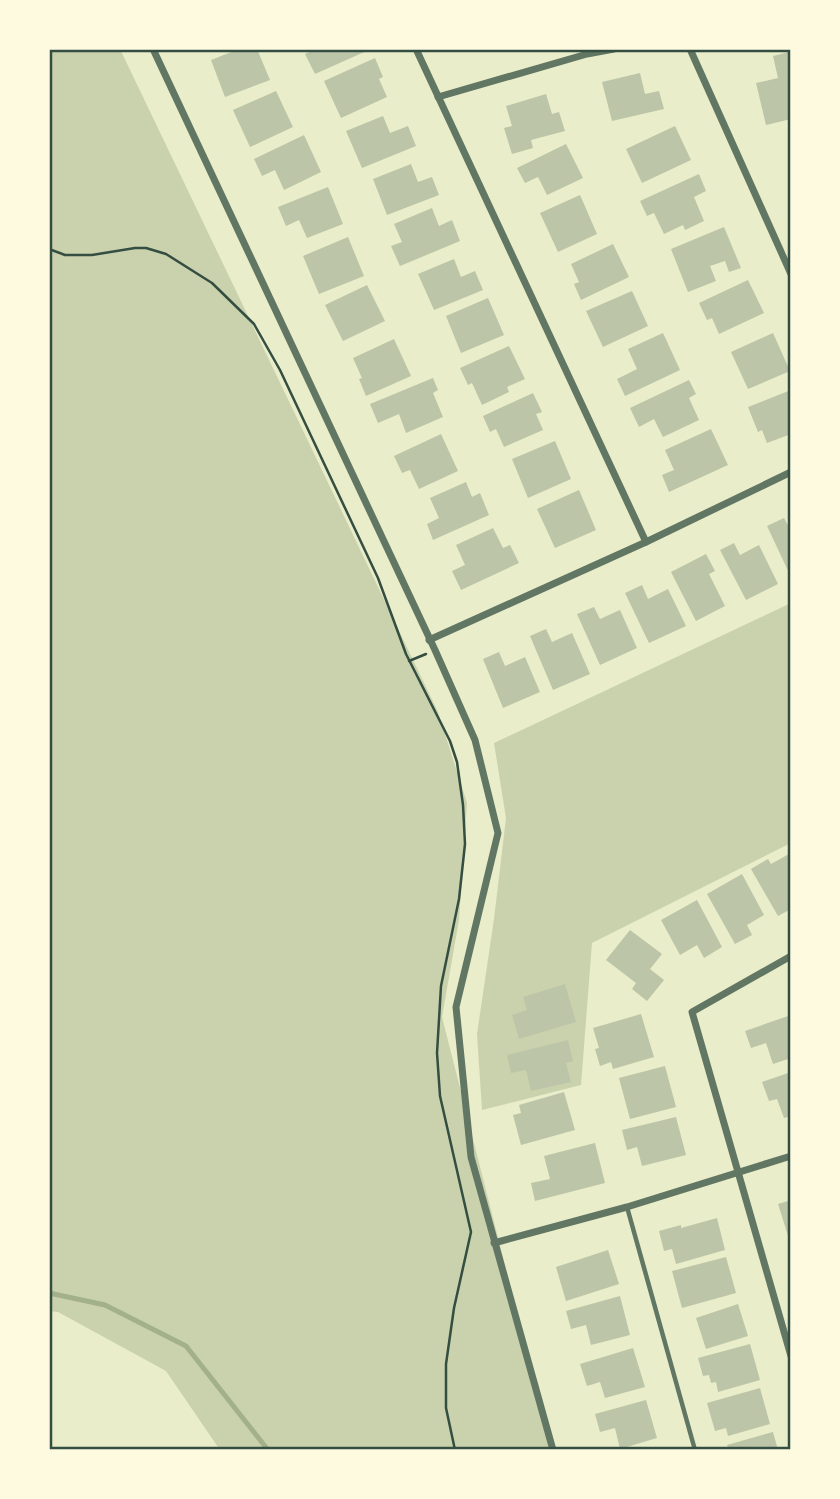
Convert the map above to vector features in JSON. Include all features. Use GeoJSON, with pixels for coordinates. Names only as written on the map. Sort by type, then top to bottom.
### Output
{"type":"FeatureCollection","features":[{"type":"Feature","properties":{"kind":"street"},"geometry":{"type":"LineString","coordinates":[[153,49],[475,740],[498,833],[456,1007],[471,1157],[553,1450]]}},
{"type":"Feature","properties":{"kind":"street"},"geometry":{"type":"LineString","coordinates":[[415,49],[646,542]]}},
{"type":"Feature","properties":{"kind":"street"},"geometry":{"type":"LineString","coordinates":[[438,97],[587,54],[614,49]]}},
{"type":"Feature","properties":{"kind":"street"},"geometry":{"type":"LineString","coordinates":[[690,49],[791,274]]}},
{"type":"Feature","properties":{"kind":"street"},"geometry":{"type":"LineString","coordinates":[[429,640],[646,542],[791,472]]}},
{"type":"Feature","properties":{"kind":"street"},"geometry":{"type":"LineString","coordinates":[[791,956],[692,1012],[791,1356]]}},
{"type":"Feature","properties":{"kind":"street"},"geometry":{"type":"LineString","coordinates":[[494,1243],[627,1207],[791,1156]]}},
{"type":"Feature","properties":{"kind":"lane"},"geometry":{"type":"LineString","coordinates":[[627,1207],[695,1450]]}},
{"type":"Feature","properties":{"kind":"path"},"geometry":{"type":"LineString","coordinates":[[49,249],[65,255],[92,255],[135,248],[166,254],[212,283],[254,324],[280,370],[366,554],[409,661],[450,741],[459,780],[465,844],[459,899],[441,986],[438,1053],[440,1096],[471,1232],[454,1308],[446,1364],[447,1416],[455,1450]]}},
{"type":"Feature","properties":{"kind":"green space"},"geometry":{"type":"Polygon","coordinates":[[[49,49],[120,49],[438,712],[467,803],[459,920],[442,1017],[552,1450],[220,1450],[166,1371],[58,1312],[49,1311],[49,49]]]}},
{"type":"Feature","properties":{"kind":"green space"},"geometry":{"type":"Polygon","coordinates":[[[791,603],[791,843],[592,943],[581,1085],[482,1110],[477,1034],[506,818],[494,743],[791,603]]]}},
{"type":"Feature","properties":{"kind":"building"},"geometry":{"type":"Polygon","coordinates":[[[239,49],[257,49],[270,80],[225,97],[211,60],[239,49]]]}},
{"type":"Feature","properties":{"kind":"building"},"geometry":{"type":"Polygon","coordinates":[[[310,49],[371,49],[315,74],[305,54],[311,51],[310,49]]]}},
{"type":"Feature","properties":{"kind":"building"},"geometry":{"type":"Polygon","coordinates":[[[789,52],[791,119],[766,125],[756,83],[778,78],[773,56],[789,52]]]}},
{"type":"Feature","properties":{"kind":"building"},"geometry":{"type":"Polygon","coordinates":[[[375,58],[383,77],[379,79],[387,97],[341,118],[324,81],[375,58]]]}},
{"type":"Feature","properties":{"kind":"building"},"geometry":{"type":"Polygon","coordinates":[[[640,73],[645,94],[659,91],[664,109],[612,121],[602,82],[640,73]]]}},
{"type":"Feature","properties":{"kind":"building"},"geometry":{"type":"Polygon","coordinates":[[[276,91],[293,127],[250,147],[233,110],[276,91]]]}},
{"type":"Feature","properties":{"kind":"building"},"geometry":{"type":"Polygon","coordinates":[[[546,94],[552,114],[559,112],[565,131],[531,140],[533,148],[512,154],[504,128],[512,126],[506,106],[546,94]]]}},
{"type":"Feature","properties":{"kind":"building"},"geometry":{"type":"Polygon","coordinates":[[[383,116],[390,133],[408,126],[416,146],[362,168],[346,131],[383,116]]]}},
{"type":"Feature","properties":{"kind":"building"},"geometry":{"type":"Polygon","coordinates":[[[675,126],[691,160],[642,183],[626,149],[675,126]]]}},
{"type":"Feature","properties":{"kind":"building"},"geometry":{"type":"Polygon","coordinates":[[[304,135],[321,172],[284,190],[275,170],[262,176],[254,159],[304,135]]]}},
{"type":"Feature","properties":{"kind":"building"},"geometry":{"type":"Polygon","coordinates":[[[566,144],[583,178],[547,195],[538,177],[525,183],[517,168],[566,144]]]}},
{"type":"Feature","properties":{"kind":"building"},"geometry":{"type":"Polygon","coordinates":[[[411,164],[418,182],[432,177],[439,195],[387,215],[373,179],[411,164]]]}},
{"type":"Feature","properties":{"kind":"building"},"geometry":{"type":"Polygon","coordinates":[[[699,174],[706,191],[694,197],[704,221],[685,230],[683,225],[664,234],[654,213],[647,216],[640,201],[699,174]]]}},
{"type":"Feature","properties":{"kind":"building"},"geometry":{"type":"Polygon","coordinates":[[[328,187],[343,224],[307,238],[299,220],[286,226],[278,207],[328,187]]]}},
{"type":"Feature","properties":{"kind":"building"},"geometry":{"type":"Polygon","coordinates":[[[580,195],[597,234],[558,252],[540,213],[580,195]]]}},
{"type":"Feature","properties":{"kind":"building"},"geometry":{"type":"Polygon","coordinates":[[[432,208],[439,226],[452,220],[460,241],[400,266],[391,246],[402,242],[394,224],[432,208]]]}},
{"type":"Feature","properties":{"kind":"building"},"geometry":{"type":"Polygon","coordinates":[[[724,227],[741,268],[729,272],[725,261],[710,266],[716,281],[688,292],[671,249],[724,227]]]}},
{"type":"Feature","properties":{"kind":"building"},"geometry":{"type":"Polygon","coordinates":[[[348,237],[364,276],[319,294],[303,256],[348,237]]]}},
{"type":"Feature","properties":{"kind":"building"},"geometry":{"type":"Polygon","coordinates":[[[613,244],[629,277],[581,300],[574,284],[579,282],[571,264],[613,244]]]}},
{"type":"Feature","properties":{"kind":"building"},"geometry":{"type":"Polygon","coordinates":[[[454,259],[461,277],[475,271],[483,290],[434,310],[418,274],[454,259]]]}},
{"type":"Feature","properties":{"kind":"building"},"geometry":{"type":"Polygon","coordinates":[[[748,280],[764,313],[719,334],[712,318],[707,320],[699,303],[748,280]]]}},
{"type":"Feature","properties":{"kind":"building"},"geometry":{"type":"Polygon","coordinates":[[[367,285],[385,321],[343,341],[325,305],[367,285]]]}},
{"type":"Feature","properties":{"kind":"building"},"geometry":{"type":"Polygon","coordinates":[[[632,291],[648,326],[603,347],[586,311],[632,291]]]}},
{"type":"Feature","properties":{"kind":"building"},"geometry":{"type":"Polygon","coordinates":[[[488,298],[504,335],[461,353],[446,316],[488,298]]]}},
{"type":"Feature","properties":{"kind":"building"},"geometry":{"type":"Polygon","coordinates":[[[663,333],[680,370],[625,396],[617,379],[637,369],[628,349],[663,333]]]}},
{"type":"Feature","properties":{"kind":"building"},"geometry":{"type":"Polygon","coordinates":[[[773,333],[790,371],[748,389],[731,352],[773,333]]]}},
{"type":"Feature","properties":{"kind":"building"},"geometry":{"type":"Polygon","coordinates":[[[394,339],[411,376],[366,396],[353,358],[394,339]]]}},
{"type":"Feature","properties":{"kind":"building"},"geometry":{"type":"Polygon","coordinates":[[[509,346],[525,379],[507,387],[509,392],[482,405],[472,383],[468,385],[460,368],[509,346]]]}},
{"type":"Feature","properties":{"kind":"building"},"geometry":{"type":"Polygon","coordinates":[[[433,378],[438,390],[433,393],[443,417],[406,433],[399,414],[378,423],[370,404],[433,378]]]}},
{"type":"Feature","properties":{"kind":"building"},"geometry":{"type":"Polygon","coordinates":[[[689,380],[696,394],[689,398],[699,420],[663,437],[654,419],[639,427],[630,408],[689,380]]]}},
{"type":"Feature","properties":{"kind":"building"},"geometry":{"type":"Polygon","coordinates":[[[791,390],[791,434],[767,443],[762,430],[758,432],[748,407],[791,390]]]}},
{"type":"Feature","properties":{"kind":"building"},"geometry":{"type":"Polygon","coordinates":[[[533,393],[542,412],[536,414],[543,430],[504,447],[496,429],[490,432],[483,416],[533,393]]]}},
{"type":"Feature","properties":{"kind":"building"},"geometry":{"type":"Polygon","coordinates":[[[711,429],[728,465],[669,492],[662,475],[674,470],[665,450],[711,429]]]}},
{"type":"Feature","properties":{"kind":"building"},"geometry":{"type":"Polygon","coordinates":[[[441,434],[458,471],[419,489],[410,470],[402,473],[394,456],[441,434]]]}},
{"type":"Feature","properties":{"kind":"building"},"geometry":{"type":"Polygon","coordinates":[[[555,441],[571,479],[528,498],[512,459],[555,441]]]}},
{"type":"Feature","properties":{"kind":"building"},"geometry":{"type":"Polygon","coordinates":[[[466,482],[472,497],[480,493],[489,515],[433,540],[427,524],[439,518],[430,498],[466,482]]]}},
{"type":"Feature","properties":{"kind":"building"},"geometry":{"type":"Polygon","coordinates":[[[579,490],[596,530],[555,548],[537,509],[579,490]]]}},
{"type":"Feature","properties":{"kind":"building"},"geometry":{"type":"Polygon","coordinates":[[[784,518],[791,531],[791,577],[767,526],[784,518]]]}},
{"type":"Feature","properties":{"kind":"building"},"geometry":{"type":"Polygon","coordinates":[[[493,528],[503,548],[510,545],[519,563],[461,590],[452,571],[465,565],[456,545],[493,528]]]}},
{"type":"Feature","properties":{"kind":"building"},"geometry":{"type":"Polygon","coordinates":[[[734,543],[740,555],[759,545],[778,584],[746,600],[720,550],[734,543]]]}},
{"type":"Feature","properties":{"kind":"building"},"geometry":{"type":"Polygon","coordinates":[[[706,554],[715,571],[709,574],[725,606],[696,621],[671,572],[706,554]]]}},
{"type":"Feature","properties":{"kind":"building"},"geometry":{"type":"Polygon","coordinates":[[[642,585],[648,599],[668,589],[686,626],[649,643],[625,593],[642,585]]]}},
{"type":"Feature","properties":{"kind":"building"},"geometry":{"type":"Polygon","coordinates":[[[594,607],[600,619],[620,610],[637,648],[600,665],[577,614],[594,607]]]}},
{"type":"Feature","properties":{"kind":"building"},"geometry":{"type":"Polygon","coordinates":[[[546,629],[552,642],[572,633],[590,674],[553,690],[530,636],[546,629]]]}},
{"type":"Feature","properties":{"kind":"building"},"geometry":{"type":"Polygon","coordinates":[[[499,652],[505,666],[525,657],[540,692],[503,708],[483,659],[499,652]]]}},
{"type":"Feature","properties":{"kind":"building"},"geometry":{"type":"Polygon","coordinates":[[[789,854],[791,909],[778,916],[751,869],[768,859],[771,864],[789,854]]]}},
{"type":"Feature","properties":{"kind":"building"},"geometry":{"type":"Polygon","coordinates":[[[742,874],[764,915],[747,925],[752,935],[735,944],[707,894],[742,874]]]}},
{"type":"Feature","properties":{"kind":"building"},"geometry":{"type":"Polygon","coordinates":[[[697,900],[722,947],[704,958],[697,945],[680,955],[661,920],[697,900]]]}},
{"type":"Feature","properties":{"kind":"building"},"geometry":{"type":"Polygon","coordinates":[[[630,930],[662,954],[650,969],[664,980],[647,1001],[632,989],[636,983],[606,960],[630,930]]]}},
{"type":"Feature","properties":{"kind":"building"},"geometry":{"type":"Polygon","coordinates":[[[565,984],[576,1022],[519,1039],[512,1015],[527,1010],[523,997],[565,984]]]}},
{"type":"Feature","properties":{"kind":"building"},"geometry":{"type":"Polygon","coordinates":[[[641,1014],[654,1057],[613,1069],[611,1062],[600,1066],[595,1049],[599,1048],[593,1028],[641,1014]]]}},
{"type":"Feature","properties":{"kind":"building"},"geometry":{"type":"Polygon","coordinates":[[[791,1015],[791,1058],[773,1064],[766,1043],[751,1048],[745,1031],[791,1015]]]}},
{"type":"Feature","properties":{"kind":"building"},"geometry":{"type":"Polygon","coordinates":[[[568,1040],[573,1061],[566,1063],[571,1082],[531,1091],[526,1070],[511,1073],[507,1055],[568,1040]]]}},
{"type":"Feature","properties":{"kind":"building"},"geometry":{"type":"Polygon","coordinates":[[[665,1066],[676,1107],[630,1119],[619,1078],[665,1066]]]}},
{"type":"Feature","properties":{"kind":"building"},"geometry":{"type":"Polygon","coordinates":[[[791,1072],[791,1116],[784,1118],[777,1099],[769,1101],[762,1082],[791,1072]]]}},
{"type":"Feature","properties":{"kind":"building"},"geometry":{"type":"Polygon","coordinates":[[[564,1092],[575,1130],[521,1145],[513,1115],[521,1113],[519,1105],[564,1092]]]}},
{"type":"Feature","properties":{"kind":"building"},"geometry":{"type":"Polygon","coordinates":[[[676,1117],[686,1155],[642,1166],[637,1147],[627,1150],[622,1130],[676,1117]]]}},
{"type":"Feature","properties":{"kind":"building"},"geometry":{"type":"Polygon","coordinates":[[[595,1143],[605,1183],[535,1201],[531,1183],[550,1179],[544,1156],[595,1143]]]}},
{"type":"Feature","properties":{"kind":"building"},"geometry":{"type":"Polygon","coordinates":[[[791,1200],[791,1242],[790,1242],[778,1204],[791,1200]]]}},
{"type":"Feature","properties":{"kind":"building"},"geometry":{"type":"Polygon","coordinates":[[[717,1218],[725,1250],[676,1264],[672,1249],[664,1251],[659,1231],[717,1218]]]}},
{"type":"Feature","properties":{"kind":"building"},"geometry":{"type":"Polygon","coordinates":[[[608,1250],[619,1284],[566,1301],[556,1267],[608,1250]]]}},
{"type":"Feature","properties":{"kind":"building"},"geometry":{"type":"Polygon","coordinates":[[[726,1257],[736,1293],[682,1308],[672,1271],[726,1257]]]}},
{"type":"Feature","properties":{"kind":"building"},"geometry":{"type":"Polygon","coordinates":[[[620,1296],[630,1335],[591,1345],[586,1325],[571,1329],[566,1311],[620,1296]]]}},
{"type":"Feature","properties":{"kind":"building"},"geometry":{"type":"Polygon","coordinates":[[[738,1304],[748,1336],[706,1349],[696,1318],[738,1304]]]}},
{"type":"Feature","properties":{"kind":"building"},"geometry":{"type":"Polygon","coordinates":[[[750,1344],[760,1380],[718,1392],[716,1382],[711,1383],[709,1375],[703,1376],[698,1358],[750,1344]]]}},
{"type":"Feature","properties":{"kind":"building"},"geometry":{"type":"Polygon","coordinates":[[[633,1348],[645,1387],[605,1398],[600,1382],[587,1386],[580,1364],[633,1348]]]}},
{"type":"Feature","properties":{"kind":"building"},"geometry":{"type":"Polygon","coordinates":[[[760,1388],[770,1424],[728,1436],[726,1428],[715,1431],[707,1403],[760,1388]]]}},
{"type":"Feature","properties":{"kind":"building"},"geometry":{"type":"Polygon","coordinates":[[[646,1400],[657,1438],[620,1449],[615,1428],[600,1432],[595,1414],[646,1400]]]}},
{"type":"Feature","properties":{"kind":"building"},"geometry":{"type":"Polygon","coordinates":[[[773,1432],[778,1450],[729,1450],[727,1445],[773,1432]]]}},
{"type":"Feature","properties":{"kind":"waterway"},"geometry":{"type":"LineString","coordinates":[[49,1293],[105,1305],[186,1346],[268,1450]]}}]}
